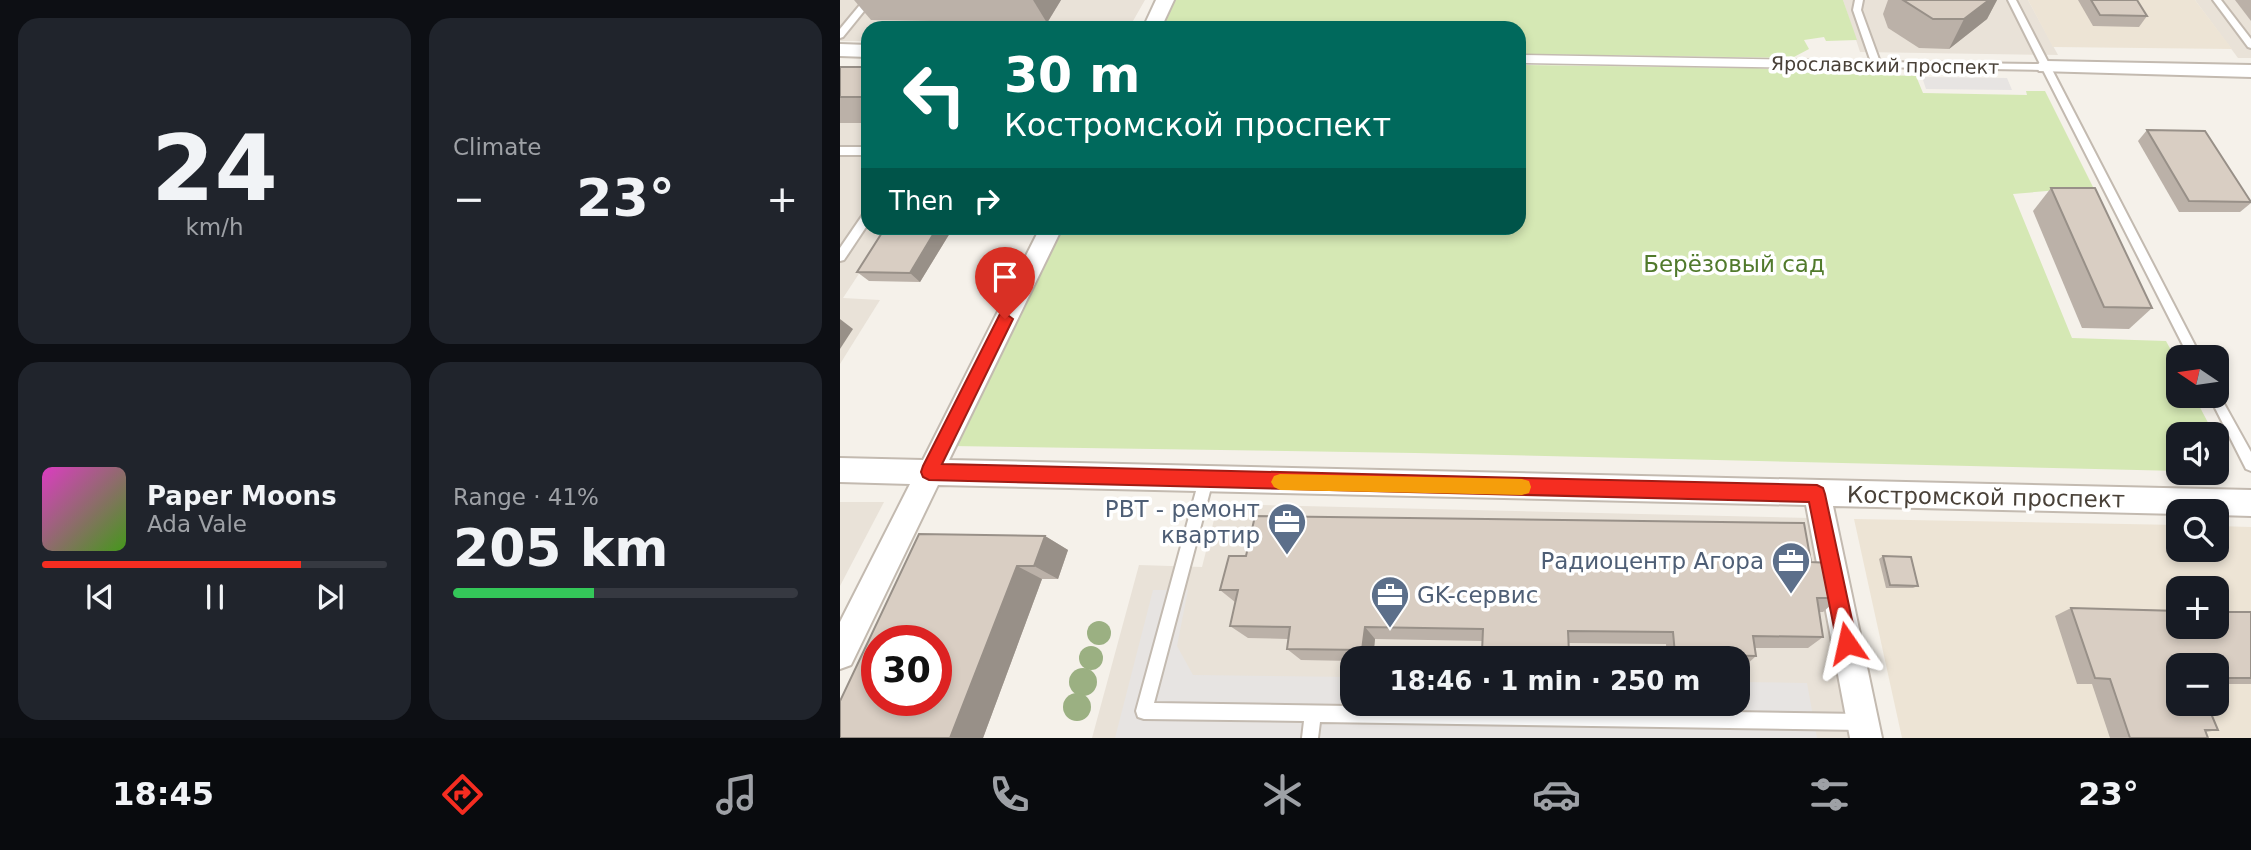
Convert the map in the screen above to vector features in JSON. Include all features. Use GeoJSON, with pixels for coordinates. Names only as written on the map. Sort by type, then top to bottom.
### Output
{"type":"FeatureCollection","features":[{"type":"Feature","properties":{"kind":"street"},"geometry":{"type":"LineString","coordinates":[[1156,21],[1166,0]]}},
{"type":"Feature","properties":{"kind":"street"},"geometry":{"type":"LineString","coordinates":[[840,50],[861,51]]}},
{"type":"Feature","properties":{"kind":"street","name":"Ярославский проспект"},"geometry":{"type":"LineString","coordinates":[[1526,59],[1813,64]]}},
{"type":"Feature","properties":{"kind":"street","name":"Ярославский проспект"},"geometry":{"type":"LineString","coordinates":[[2046,67],[2251,71]]}},
{"type":"Feature","properties":{"kind":"street"},"geometry":{"type":"LineString","coordinates":[[840,654],[1048,235]]}},
{"type":"Feature","properties":{"kind":"street","name":"Костромской проспект"},"geometry":{"type":"LineString","coordinates":[[840,470],[2251,503]]}},
{"type":"Feature","properties":{"kind":"street"},"geometry":{"type":"LineString","coordinates":[[1817,494],[1864,730]]}},
{"type":"Feature","properties":{"kind":"lane"},"geometry":{"type":"LineString","coordinates":[[840,35],[869,0]]}},
{"type":"Feature","properties":{"kind":"lane"},"geometry":{"type":"LineString","coordinates":[[1859,0],[1857,10],[1877,65]]}},
{"type":"Feature","properties":{"kind":"lane"},"geometry":{"type":"LineString","coordinates":[[2012,0],[2189,345]]}},
{"type":"Feature","properties":{"kind":"lane"},"geometry":{"type":"LineString","coordinates":[[2217,0],[2251,45]]}},
{"type":"Feature","properties":{"kind":"lane","name":"Ярославский проспект"},"geometry":{"type":"LineString","coordinates":[[1813,64],[2046,67]]}},
{"type":"Feature","properties":{"kind":"lane"},"geometry":{"type":"LineString","coordinates":[[840,151],[861,151]]}},
{"type":"Feature","properties":{"kind":"lane"},"geometry":{"type":"LineString","coordinates":[[840,257],[861,226]]}},
{"type":"Feature","properties":{"kind":"lane"},"geometry":{"type":"LineString","coordinates":[[2221,408],[2251,465]]}},
{"type":"Feature","properties":{"kind":"lane"},"geometry":{"type":"LineString","coordinates":[[1206,480],[1144,711],[1864,730]]}},
{"type":"Feature","properties":{"kind":"lane"},"geometry":{"type":"LineString","coordinates":[[1310,738],[1313,715]]}},
{"type":"Feature","properties":{"kind":"shaded area"},"geometry":{"type":"Polygon","coordinates":[[[840,0],[1145,0],[1133,21],[861,21],[861,41],[840,41],[840,0]]]}},
{"type":"Feature","properties":{"kind":"shaded area"},"geometry":{"type":"Polygon","coordinates":[[[1843,0],[2028,0],[2058,55],[1860,52],[1843,0]]]}},
{"type":"Feature","properties":{"kind":"shaded area"},"geometry":{"type":"Polygon","coordinates":[[[2028,0],[2195,0],[2232,49],[2053,47],[2028,0]]]}},
{"type":"Feature","properties":{"kind":"shaded area"},"geometry":{"type":"Polygon","coordinates":[[[2195,0],[2251,0],[2251,58],[2238,58],[2195,0]]]}},
{"type":"Feature","properties":{"kind":"shaded area"},"geometry":{"type":"Polygon","coordinates":[[[840,72],[861,72],[861,235],[884,235],[843,298],[880,300],[840,364],[840,72]]]}},
{"type":"Feature","properties":{"kind":"shaded area"},"geometry":{"type":"Polygon","coordinates":[[[1922,77],[2007,78],[2012,90],[1926,89],[1922,77]]]}},
{"type":"Feature","properties":{"kind":"shaded area"},"geometry":{"type":"Polygon","coordinates":[[[840,502],[884,502],[840,586],[840,502]]]}},
{"type":"Feature","properties":{"kind":"shaded area"},"geometry":{"type":"Polygon","coordinates":[[[1218,504],[1810,518],[1852,738],[1092,738],[1139,565],[1202,567],[1218,504]]]}},
{"type":"Feature","properties":{"kind":"shaded area"},"geometry":{"type":"Polygon","coordinates":[[[1854,519],[2166,525],[2166,562],[2229,562],[2229,526],[2251,527],[2251,738],[1902,738],[1854,519]]]}},
{"type":"Feature","properties":{"kind":"shaded area"},"geometry":{"type":"Polygon","coordinates":[[[1153,590],[1188,590],[1177,646],[1193,675],[1340,677],[1340,716],[1750,716],[1750,682],[1807,683],[1817,738],[1115,738],[1153,590]]]}},
{"type":"Feature","properties":{"kind":"green space"},"geometry":{"type":"Polygon","coordinates":[[[1171,0],[1843,0],[1857,40],[1826,41],[1824,37],[1804,40],[1809,49],[1792,58],[1526,54],[1526,21],[1161,21],[1171,0]]]}},
{"type":"Feature","properties":{"kind":"green space","name":"Берёзовый сад"},"geometry":{"type":"Polygon","coordinates":[[[1526,65],[1757,68],[1810,73],[1916,76],[1923,93],[2027,95],[2026,91],[2045,91],[2093,187],[2013,194],[2072,338],[2166,341],[2168,345],[2166,345],[2166,408],[2200,408],[2208,422],[2166,422],[2166,471],[1415,453],[951,446],[1056,235],[1526,235],[1526,65]]]}},
{"type":"Feature","properties":{"kind":"building"},"geometry":{"type":"Polygon","coordinates":[[[1903,0],[1989,0],[1964,19],[1933,19],[1903,0]]]}},
{"type":"Feature","properties":{"kind":"building"},"geometry":{"type":"Polygon","coordinates":[[[2091,0],[2137,0],[2147,16],[2100,15],[2091,0]]]}},
{"type":"Feature","properties":{"kind":"building"},"geometry":{"type":"Polygon","coordinates":[[[840,67],[861,67],[861,97],[840,97],[840,67]]]}},
{"type":"Feature","properties":{"kind":"building"},"geometry":{"type":"Polygon","coordinates":[[[2147,130],[2205,131],[2251,202],[2189,201],[2147,130]]]}},
{"type":"Feature","properties":{"kind":"building"},"geometry":{"type":"Polygon","coordinates":[[[2051,188],[2095,188],[2152,308],[2104,307],[2051,188]]]}},
{"type":"Feature","properties":{"kind":"building"},"geometry":{"type":"Polygon","coordinates":[[[881,235],[933,235],[910,273],[857,272],[881,235]]]}},
{"type":"Feature","properties":{"kind":"building"},"geometry":{"type":"Polygon","coordinates":[[[1255,516],[1804,523],[1811,562],[1832,563],[1839,598],[1817,598],[1823,637],[1753,636],[1756,656],[1750,656],[1750,646],[1674,646],[1673,632],[1568,631],[1569,646],[1482,646],[1483,629],[1365,627],[1363,646],[1340,646],[1340,650],[1287,649],[1290,627],[1230,626],[1238,590],[1220,590],[1229,556],[1246,556],[1255,516]]]}},
{"type":"Feature","properties":{"kind":"building"},"geometry":{"type":"Polygon","coordinates":[[[919,534],[1045,536],[1034,566],[1017,566],[950,738],[840,738],[840,701],[861,657],[861,716],[952,716],[952,625],[876,625],[919,534]]]}},
{"type":"Feature","properties":{"kind":"building"},"geometry":{"type":"Polygon","coordinates":[[[1883,556],[1911,557],[1918,586],[1890,585],[1883,556]]]}},
{"type":"Feature","properties":{"kind":"building"},"geometry":{"type":"Polygon","coordinates":[[[2071,608],[2166,611],[2166,639],[2229,639],[2229,612],[2251,612],[2251,678],[2229,678],[2229,653],[2166,653],[2166,716],[2212,716],[2218,730],[2205,730],[2208,738],[2130,738],[2110,679],[2095,678],[2071,608]]]}},
{"type":"Feature","properties":{"kind":"slow traffic"},"geometry":{"type":"LineString","coordinates":[[1280,482],[1522,487]]}},
{"type":"Feature","properties":{"kind":"place","name":"РВТ - ремонт квартир"},"geometry":{"type":"Point","coordinates":[1287,556]}},
{"type":"Feature","properties":{"kind":"place","name":"Радиоцентр Агора"},"geometry":{"type":"Point","coordinates":[1791,595]}},
{"type":"Feature","properties":{"kind":"place","name":"GK-сервис"},"geometry":{"type":"Point","coordinates":[1390,629]}},
{"type":"Feature","properties":{"kind":"route"},"geometry":{"type":"LineString","coordinates":[[1005,319],[929,472],[1817,494],[1847,643]]}}]}
